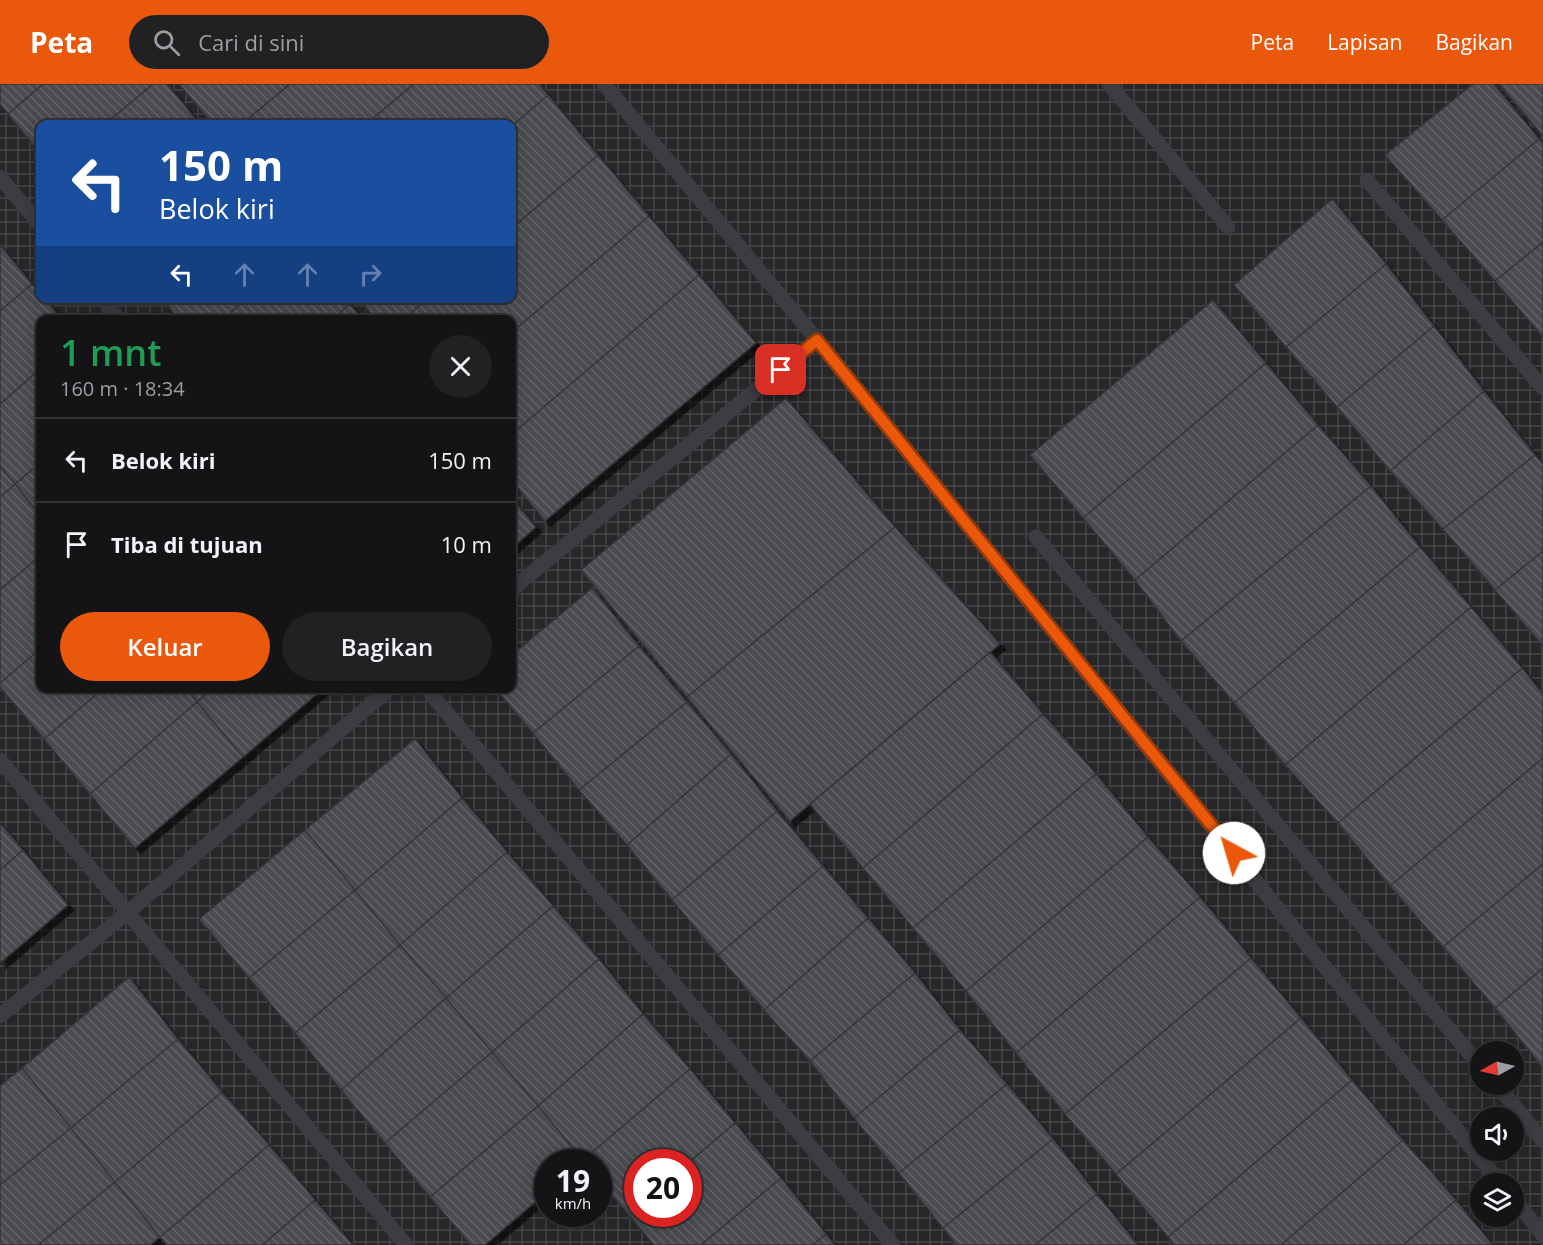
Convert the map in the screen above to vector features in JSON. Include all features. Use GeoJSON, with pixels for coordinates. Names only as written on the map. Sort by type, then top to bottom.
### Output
{"type":"FeatureCollection","features":[{"type":"Feature","properties":{"kind":"lane"},"geometry":{"type":"LineString","coordinates":[[604,84],[817,340],[1492,1173]]}},
{"type":"Feature","properties":{"kind":"lane"},"geometry":{"type":"LineString","coordinates":[[1109,84],[1228,227]]}},
{"type":"Feature","properties":{"kind":"lane"},"geometry":{"type":"LineString","coordinates":[[0,177],[36,220]]}},
{"type":"Feature","properties":{"kind":"lane"},"geometry":{"type":"LineString","coordinates":[[1367,180],[1543,388]]}},
{"type":"Feature","properties":{"kind":"lane"},"geometry":{"type":"LineString","coordinates":[[106,303],[115,315]]}},
{"type":"Feature","properties":{"kind":"lane"},"geometry":{"type":"LineString","coordinates":[[516,586],[817,340]]}},
{"type":"Feature","properties":{"kind":"lane"},"geometry":{"type":"LineString","coordinates":[[1036,537],[1470,1054]]}},
{"type":"Feature","properties":{"kind":"lane"},"geometry":{"type":"LineString","coordinates":[[0,1016],[127,913],[384,693]]}},
{"type":"Feature","properties":{"kind":"lane"},"geometry":{"type":"LineString","coordinates":[[430,693],[893,1245]]}},
{"type":"Feature","properties":{"kind":"lane"},"geometry":{"type":"LineString","coordinates":[[0,760],[406,1245]]}},
{"type":"Feature","properties":{"kind":"lane"},"geometry":{"type":"LineString","coordinates":[[1505,1095],[1543,1141]]}},
{"type":"Feature","properties":{"kind":"lane"},"geometry":{"type":"LineString","coordinates":[[1524,1211],[1543,1235]]}},
{"type":"Feature","properties":{"kind":"shaded area"},"geometry":{"type":"Polygon","coordinates":[[[0,84],[1543,84],[1543,1245],[0,1245],[0,84]]]}},
{"type":"Feature","properties":{"kind":"building"},"geometry":{"type":"Polygon","coordinates":[[[0,84],[43,84],[8,114],[0,104],[0,84]]]}},
{"type":"Feature","properties":{"kind":"building"},"geometry":{"type":"Polygon","coordinates":[[[43,84],[153,84],[110,120],[36,120],[36,148],[8,114],[43,84]]]}},
{"type":"Feature","properties":{"kind":"building"},"geometry":{"type":"Polygon","coordinates":[[[153,84],[167,84],[197,120],[110,120],[153,84]]]}},
{"type":"Feature","properties":{"kind":"building"},"geometry":{"type":"Polygon","coordinates":[[[179,84],[290,84],[247,120],[210,120],[179,84]]]}},
{"type":"Feature","properties":{"kind":"building"},"geometry":{"type":"Polygon","coordinates":[[[290,84],[414,84],[371,120],[247,120],[290,84]]]}},
{"type":"Feature","properties":{"kind":"building"},"geometry":{"type":"Polygon","coordinates":[[[414,84],[539,84],[548,95],[516,123],[516,120],[371,120],[414,84]]]}},
{"type":"Feature","properties":{"kind":"building"},"geometry":{"type":"Polygon","coordinates":[[[1473,84],[1494,84],[1539,139],[1442,220],[1385,155],[1473,84]]]}},
{"type":"Feature","properties":{"kind":"building"},"geometry":{"type":"Polygon","coordinates":[[[1499,84],[1543,84],[1543,136],[1499,84]]]}},
{"type":"Feature","properties":{"kind":"building"},"geometry":{"type":"Polygon","coordinates":[[[548,95],[598,155],[516,225],[516,123],[548,95]]]}},
{"type":"Feature","properties":{"kind":"building"},"geometry":{"type":"Polygon","coordinates":[[[1539,139],[1543,143],[1543,242],[1495,281],[1442,220],[1539,139]]]}},
{"type":"Feature","properties":{"kind":"building"},"geometry":{"type":"Polygon","coordinates":[[[598,155],[649,216],[516,329],[516,315],[409,315],[422,303],[516,303],[516,225],[598,155]]]}},
{"type":"Feature","properties":{"kind":"building"},"geometry":{"type":"Polygon","coordinates":[[[1332,199],[1386,264],[1286,347],[1234,285],[1332,199]]]}},
{"type":"Feature","properties":{"kind":"building"},"geometry":{"type":"Polygon","coordinates":[[[649,216],[699,275],[516,431],[516,329],[649,216]]]}},
{"type":"Feature","properties":{"kind":"building"},"geometry":{"type":"Polygon","coordinates":[[[1543,242],[1543,337],[1495,281],[1543,242]]]}},
{"type":"Feature","properties":{"kind":"building"},"geometry":{"type":"Polygon","coordinates":[[[0,245],[32,284],[0,311],[0,245]]]}},
{"type":"Feature","properties":{"kind":"building"},"geometry":{"type":"Polygon","coordinates":[[[1386,264],[1434,326],[1337,407],[1286,347],[1386,264]]]}},
{"type":"Feature","properties":{"kind":"building"},"geometry":{"type":"Polygon","coordinates":[[[699,275],[756,343],[545,521],[516,486],[516,431],[699,275]]]}},
{"type":"Feature","properties":{"kind":"building"},"geometry":{"type":"Polygon","coordinates":[[[32,284],[36,288],[36,303],[49,303],[58,315],[36,315],[36,372],[0,404],[0,311],[32,284]]]}},
{"type":"Feature","properties":{"kind":"building"},"geometry":{"type":"Polygon","coordinates":[[[1213,300],[1266,363],[1083,518],[1030,455],[1213,300]]]}},
{"type":"Feature","properties":{"kind":"building"},"geometry":{"type":"Polygon","coordinates":[[[166,303],[241,303],[228,315],[175,315],[166,303]]]}},
{"type":"Feature","properties":{"kind":"building"},"geometry":{"type":"Polygon","coordinates":[[[241,303],[350,304],[338,315],[228,315],[241,303]]]}},
{"type":"Feature","properties":{"kind":"building"},"geometry":{"type":"Polygon","coordinates":[[[363,303],[422,303],[409,315],[372,315],[363,303]]]}},
{"type":"Feature","properties":{"kind":"building"},"geometry":{"type":"Polygon","coordinates":[[[350,304],[359,315],[338,315],[350,304]]]}},
{"type":"Feature","properties":{"kind":"building"},"geometry":{"type":"Polygon","coordinates":[[[1434,326],[1484,391],[1390,471],[1337,407],[1434,326]]]}},
{"type":"Feature","properties":{"kind":"building"},"geometry":{"type":"Polygon","coordinates":[[[1266,363],[1318,425],[1135,580],[1083,518],[1266,363]]]}},
{"type":"Feature","properties":{"kind":"building"},"geometry":{"type":"Polygon","coordinates":[[[36,372],[36,466],[15,484],[0,466],[0,404],[36,372]]]}},
{"type":"Feature","properties":{"kind":"building"},"geometry":{"type":"Polygon","coordinates":[[[1484,391],[1535,455],[1443,529],[1390,471],[1484,391]]]}},
{"type":"Feature","properties":{"kind":"building"},"geometry":{"type":"Polygon","coordinates":[[[786,398],[895,527],[687,697],[581,570],[786,398]]]}},
{"type":"Feature","properties":{"kind":"building"},"geometry":{"type":"Polygon","coordinates":[[[1318,425],[1371,486],[1181,641],[1135,580],[1318,425]]]}},
{"type":"Feature","properties":{"kind":"building"},"geometry":{"type":"Polygon","coordinates":[[[1535,455],[1543,464],[1543,551],[1495,590],[1443,529],[1535,455]]]}},
{"type":"Feature","properties":{"kind":"building"},"geometry":{"type":"Polygon","coordinates":[[[0,466],[15,484],[0,497],[0,466]]]}},
{"type":"Feature","properties":{"kind":"building"},"geometry":{"type":"Polygon","coordinates":[[[36,466],[36,510],[15,484],[36,466]]]}},
{"type":"Feature","properties":{"kind":"building"},"geometry":{"type":"Polygon","coordinates":[[[15,484],[36,510],[36,559],[0,590],[0,497],[15,484]]]}},
{"type":"Feature","properties":{"kind":"building"},"geometry":{"type":"Polygon","coordinates":[[[1371,486],[1420,547],[1234,703],[1181,641],[1371,486]]]}},
{"type":"Feature","properties":{"kind":"building"},"geometry":{"type":"Polygon","coordinates":[[[516,503],[536,527],[516,544],[516,503]]]}},
{"type":"Feature","properties":{"kind":"building"},"geometry":{"type":"Polygon","coordinates":[[[895,527],[1000,644],[790,821],[687,697],[895,527]]]}},
{"type":"Feature","properties":{"kind":"building"},"geometry":{"type":"Polygon","coordinates":[[[1420,547],[1471,607],[1285,765],[1234,703],[1420,547]]]}},
{"type":"Feature","properties":{"kind":"building"},"geometry":{"type":"Polygon","coordinates":[[[1543,551],[1543,646],[1495,590],[1543,551]]]}},
{"type":"Feature","properties":{"kind":"building"},"geometry":{"type":"Polygon","coordinates":[[[36,559],[36,652],[0,683],[0,590],[36,559]]]}},
{"type":"Feature","properties":{"kind":"building"},"geometry":{"type":"Polygon","coordinates":[[[592,588],[639,646],[533,733],[499,693],[516,693],[516,652],[592,588]]]}},
{"type":"Feature","properties":{"kind":"building"},"geometry":{"type":"Polygon","coordinates":[[[1471,607],[1522,668],[1338,823],[1285,765],[1471,607]]]}},
{"type":"Feature","properties":{"kind":"building"},"geometry":{"type":"Polygon","coordinates":[[[639,646],[687,702],[579,790],[533,733],[639,646]]]}},
{"type":"Feature","properties":{"kind":"building"},"geometry":{"type":"Polygon","coordinates":[[[36,652],[36,693],[98,693],[44,739],[0,687],[0,683],[36,652]]]}},
{"type":"Feature","properties":{"kind":"building"},"geometry":{"type":"Polygon","coordinates":[[[990,652],[1043,714],[863,868],[810,804],[990,652]]]}},
{"type":"Feature","properties":{"kind":"building"},"geometry":{"type":"Polygon","coordinates":[[[1522,668],[1543,694],[1543,758],[1390,886],[1338,823],[1522,668]]]}},
{"type":"Feature","properties":{"kind":"building"},"geometry":{"type":"Polygon","coordinates":[[[98,693],[190,693],[197,702],[90,794],[44,739],[98,693]]]}},
{"type":"Feature","properties":{"kind":"building"},"geometry":{"type":"Polygon","coordinates":[[[190,693],[208,693],[197,702],[190,693]]]}},
{"type":"Feature","properties":{"kind":"building"},"geometry":{"type":"Polygon","coordinates":[[[208,693],[318,693],[243,757],[197,702],[208,693]]]}},
{"type":"Feature","properties":{"kind":"building"},"geometry":{"type":"Polygon","coordinates":[[[197,702],[243,757],[135,848],[90,794],[197,702]]]}},
{"type":"Feature","properties":{"kind":"building"},"geometry":{"type":"Polygon","coordinates":[[[687,702],[731,754],[627,845],[579,790],[687,702]]]}},
{"type":"Feature","properties":{"kind":"building"},"geometry":{"type":"Polygon","coordinates":[[[1043,714],[1096,774],[913,928],[863,868],[1043,714]]]}},
{"type":"Feature","properties":{"kind":"building"},"geometry":{"type":"Polygon","coordinates":[[[415,739],[462,798],[355,890],[305,830],[415,739]]]}},
{"type":"Feature","properties":{"kind":"building"},"geometry":{"type":"Polygon","coordinates":[[[731,754],[777,811],[672,900],[627,845],[731,754]]]}},
{"type":"Feature","properties":{"kind":"building"},"geometry":{"type":"Polygon","coordinates":[[[1543,758],[1543,864],[1443,947],[1390,886],[1543,758]]]}},
{"type":"Feature","properties":{"kind":"building"},"geometry":{"type":"Polygon","coordinates":[[[1096,774],[1148,837],[966,991],[913,928],[1096,774]]]}},
{"type":"Feature","properties":{"kind":"building"},"geometry":{"type":"Polygon","coordinates":[[[462,798],[507,852],[400,945],[355,890],[462,798]]]}},
{"type":"Feature","properties":{"kind":"building"},"geometry":{"type":"Polygon","coordinates":[[[777,811],[823,866],[718,955],[672,900],[777,811]]]}},
{"type":"Feature","properties":{"kind":"building"},"geometry":{"type":"Polygon","coordinates":[[[0,823],[23,850],[0,870],[0,823]]]}},
{"type":"Feature","properties":{"kind":"building"},"geometry":{"type":"Polygon","coordinates":[[[305,830],[355,890],[249,978],[199,919],[305,830]]]}},
{"type":"Feature","properties":{"kind":"building"},"geometry":{"type":"Polygon","coordinates":[[[1148,837],[1200,897],[1016,1053],[966,991],[1148,837]]]}},
{"type":"Feature","properties":{"kind":"building"},"geometry":{"type":"Polygon","coordinates":[[[23,850],[68,905],[0,963],[0,870],[23,850]]]}},
{"type":"Feature","properties":{"kind":"building"},"geometry":{"type":"Polygon","coordinates":[[[507,852],[553,906],[446,998],[400,945],[507,852]]]}},
{"type":"Feature","properties":{"kind":"building"},"geometry":{"type":"Polygon","coordinates":[[[1543,864],[1543,968],[1495,1008],[1443,947],[1543,864]]]}},
{"type":"Feature","properties":{"kind":"building"},"geometry":{"type":"Polygon","coordinates":[[[823,866],[868,918],[764,1010],[718,955],[823,866]]]}},
{"type":"Feature","properties":{"kind":"building"},"geometry":{"type":"Polygon","coordinates":[[[355,890],[400,945],[295,1033],[249,978],[355,890]]]}},
{"type":"Feature","properties":{"kind":"building"},"geometry":{"type":"Polygon","coordinates":[[[1200,897],[1251,958],[1065,1114],[1016,1053],[1200,897]]]}},
{"type":"Feature","properties":{"kind":"building"},"geometry":{"type":"Polygon","coordinates":[[[553,906],[599,959],[492,1052],[446,998],[553,906]]]}},
{"type":"Feature","properties":{"kind":"building"},"geometry":{"type":"Polygon","coordinates":[[[868,918],[915,973],[810,1061],[764,1010],[868,918]]]}},
{"type":"Feature","properties":{"kind":"building"},"geometry":{"type":"Polygon","coordinates":[[[400,945],[446,998],[341,1090],[295,1033],[400,945]]]}},
{"type":"Feature","properties":{"kind":"building"},"geometry":{"type":"Polygon","coordinates":[[[1251,958],[1301,1018],[1116,1174],[1065,1114],[1251,958]]]}},
{"type":"Feature","properties":{"kind":"building"},"geometry":{"type":"Polygon","coordinates":[[[599,959],[643,1014],[538,1106],[492,1052],[599,959]]]}},
{"type":"Feature","properties":{"kind":"building"},"geometry":{"type":"Polygon","coordinates":[[[1543,968],[1543,1068],[1524,1044],[1524,1041],[1521,1041],[1495,1008],[1543,968]]]}},
{"type":"Feature","properties":{"kind":"building"},"geometry":{"type":"Polygon","coordinates":[[[915,973],[960,1030],[854,1118],[810,1061],[915,973]]]}},
{"type":"Feature","properties":{"kind":"building"},"geometry":{"type":"Polygon","coordinates":[[[129,977],[178,1039],[71,1128],[22,1068],[129,977]]]}},
{"type":"Feature","properties":{"kind":"building"},"geometry":{"type":"Polygon","coordinates":[[[446,998],[492,1052],[385,1143],[341,1090],[446,998]]]}},
{"type":"Feature","properties":{"kind":"building"},"geometry":{"type":"Polygon","coordinates":[[[643,1014],[690,1069],[596,1149],[574,1149],[538,1106],[643,1014]]]}},
{"type":"Feature","properties":{"kind":"building"},"geometry":{"type":"Polygon","coordinates":[[[1301,1018],[1352,1080],[1168,1237],[1116,1174],[1301,1018]]]}},
{"type":"Feature","properties":{"kind":"building"},"geometry":{"type":"Polygon","coordinates":[[[960,1030],[1007,1084],[899,1173],[854,1118],[960,1030]]]}},
{"type":"Feature","properties":{"kind":"building"},"geometry":{"type":"Polygon","coordinates":[[[178,1039],[222,1092],[115,1182],[71,1128],[178,1039]]]}},
{"type":"Feature","properties":{"kind":"building"},"geometry":{"type":"Polygon","coordinates":[[[492,1052],[538,1106],[430,1197],[385,1143],[492,1052]]]}},
{"type":"Feature","properties":{"kind":"building"},"geometry":{"type":"Polygon","coordinates":[[[22,1068],[71,1128],[0,1185],[0,1086],[22,1068]]]}},
{"type":"Feature","properties":{"kind":"building"},"geometry":{"type":"Polygon","coordinates":[[[690,1069],[735,1123],[702,1151],[702,1149],[624,1149],[624,1209],[612,1195],[612,1149],[596,1149],[690,1069]]]}},
{"type":"Feature","properties":{"kind":"building"},"geometry":{"type":"Polygon","coordinates":[[[1352,1080],[1403,1140],[1281,1245],[1174,1245],[1168,1237],[1352,1080]]]}},
{"type":"Feature","properties":{"kind":"building"},"geometry":{"type":"Polygon","coordinates":[[[1007,1084],[1053,1139],[943,1228],[899,1173],[1007,1084]]]}},
{"type":"Feature","properties":{"kind":"building"},"geometry":{"type":"Polygon","coordinates":[[[222,1092],[269,1145],[160,1237],[115,1182],[222,1092]]]}},
{"type":"Feature","properties":{"kind":"building"},"geometry":{"type":"Polygon","coordinates":[[[538,1106],[574,1149],[534,1149],[534,1203],[485,1245],[471,1245],[430,1197],[538,1106]]]}},
{"type":"Feature","properties":{"kind":"building"},"geometry":{"type":"Polygon","coordinates":[[[735,1123],[781,1178],[701,1245],[654,1245],[639,1227],[702,1227],[702,1151],[735,1123]]]}},
{"type":"Feature","properties":{"kind":"building"},"geometry":{"type":"Polygon","coordinates":[[[71,1128],[115,1182],[38,1245],[0,1245],[0,1185],[71,1128]]]}},
{"type":"Feature","properties":{"kind":"building"},"geometry":{"type":"Polygon","coordinates":[[[1053,1139],[1097,1194],[1035,1245],[957,1245],[943,1228],[1053,1139]]]}},
{"type":"Feature","properties":{"kind":"building"},"geometry":{"type":"Polygon","coordinates":[[[1403,1140],[1456,1200],[1403,1245],[1281,1245],[1403,1140]]]}},
{"type":"Feature","properties":{"kind":"building"},"geometry":{"type":"Polygon","coordinates":[[[269,1145],[315,1200],[262,1245],[167,1245],[160,1237],[269,1145]]]}},
{"type":"Feature","properties":{"kind":"building"},"geometry":{"type":"Polygon","coordinates":[[[781,1178],[826,1234],[813,1245],[701,1245],[781,1178]]]}},
{"type":"Feature","properties":{"kind":"building"},"geometry":{"type":"Polygon","coordinates":[[[115,1182],[160,1237],[150,1245],[38,1245],[115,1182]]]}},
{"type":"Feature","properties":{"kind":"building"},"geometry":{"type":"Polygon","coordinates":[[[1097,1194],[1138,1245],[1035,1245],[1097,1194]]]}},
{"type":"Feature","properties":{"kind":"building"},"geometry":{"type":"Polygon","coordinates":[[[315,1200],[353,1245],[262,1245],[315,1200]]]}},
{"type":"Feature","properties":{"kind":"building"},"geometry":{"type":"Polygon","coordinates":[[[1456,1200],[1470,1217],[1470,1227],[1478,1227],[1493,1245],[1403,1245],[1456,1200]]]}},
{"type":"Feature","properties":{"kind":"building"},"geometry":{"type":"Polygon","coordinates":[[[826,1234],[835,1245],[813,1245],[826,1234]]]}},
{"type":"Feature","properties":{"kind":"route"},"geometry":{"type":"LineString","coordinates":[[781,370],[817,340],[1234,853]]}}]}
